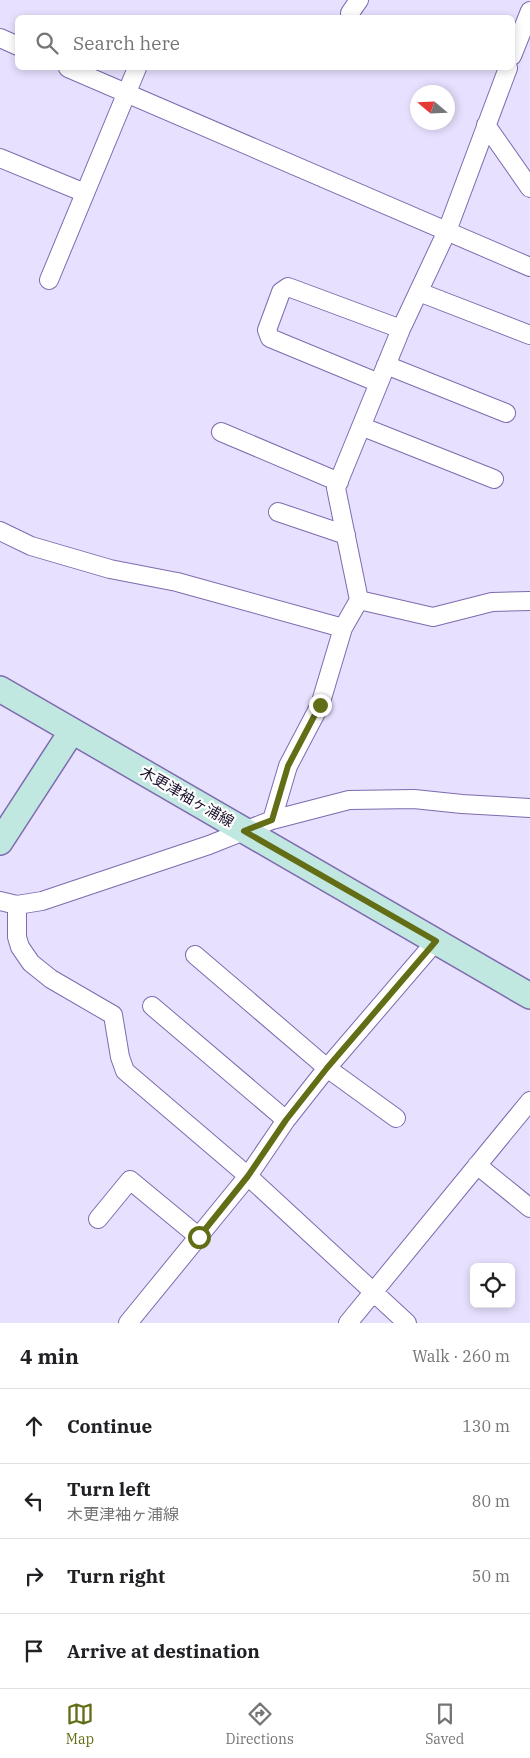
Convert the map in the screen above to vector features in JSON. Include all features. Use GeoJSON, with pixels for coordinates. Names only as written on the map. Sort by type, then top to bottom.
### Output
{"type":"FeatureCollection","features":[{"type":"Feature","properties":{"kind":"main road","name":"木更津袖ヶ浦線"},"geometry":{"type":"LineString","coordinates":[[0,689],[530,996]]}},
{"type":"Feature","properties":{"kind":"main road"},"geometry":{"type":"LineString","coordinates":[[0,842],[72,731]]}},
{"type":"Feature","properties":{"kind":"street"},"geometry":{"type":"LineString","coordinates":[[525,0],[530,3]]}},
{"type":"Feature","properties":{"kind":"street"},"geometry":{"type":"LineString","coordinates":[[515,48],[530,11]]}},
{"type":"Feature","properties":{"kind":"street"},"geometry":{"type":"LineString","coordinates":[[0,38],[15,45]]}},
{"type":"Feature","properties":{"kind":"street"},"geometry":{"type":"LineString","coordinates":[[73,70],[530,267]]}},
{"type":"Feature","properties":{"kind":"street"},"geometry":{"type":"LineString","coordinates":[[49,280],[136,70]]}},
{"type":"Feature","properties":{"kind":"street"},"geometry":{"type":"LineString","coordinates":[[272,820],[288,766],[320,705],[343,628],[360,600],[336,488],[386,365],[447,231],[507,70]]}},
{"type":"Feature","properties":{"kind":"street"},"geometry":{"type":"LineString","coordinates":[[486,125],[527,175]]}},
{"type":"Feature","properties":{"kind":"street"},"geometry":{"type":"LineString","coordinates":[[0,158],[85,193]]}},
{"type":"Feature","properties":{"kind":"street"},"geometry":{"type":"LineString","coordinates":[[379,383],[270,338],[267,330],[281,292],[288,287],[402,329]]}},
{"type":"Feature","properties":{"kind":"street"},"geometry":{"type":"LineString","coordinates":[[419,292],[530,335]]}},
{"type":"Feature","properties":{"kind":"street"},"geometry":{"type":"LineString","coordinates":[[386,365],[506,413]]}},
{"type":"Feature","properties":{"kind":"street"},"geometry":{"type":"LineString","coordinates":[[362,427],[494,479]]}},
{"type":"Feature","properties":{"kind":"street"},"geometry":{"type":"LineString","coordinates":[[222,432],[339,482]]}},
{"type":"Feature","properties":{"kind":"street"},"geometry":{"type":"LineString","coordinates":[[278,512],[346,535]]}},
{"type":"Feature","properties":{"kind":"street"},"geometry":{"type":"LineString","coordinates":[[0,531],[31,546],[110,569],[177,582],[343,628]]}},
{"type":"Feature","properties":{"kind":"street"},"geometry":{"type":"LineString","coordinates":[[360,600],[433,617],[492,602],[530,601]]}},
{"type":"Feature","properties":{"kind":"street"},"geometry":{"type":"LineString","coordinates":[[0,901],[17,905],[42,901],[209,845],[272,820],[349,800],[414,799],[530,808]]}},
{"type":"Feature","properties":{"kind":"street"},"geometry":{"type":"LineString","coordinates":[[17,905],[17,937],[20,947],[31,963],[51,979],[113,1015],[120,1057],[125,1071],[248,1176],[407,1323]]}},
{"type":"Feature","properties":{"kind":"street"},"geometry":{"type":"LineString","coordinates":[[128,1323],[248,1176],[286,1120],[327,1068],[436,941]]}},
{"type":"Feature","properties":{"kind":"street"},"geometry":{"type":"LineString","coordinates":[[195,955],[327,1068],[396,1118]]}},
{"type":"Feature","properties":{"kind":"street"},"geometry":{"type":"LineString","coordinates":[[152,1006],[286,1120]]}},
{"type":"Feature","properties":{"kind":"street"},"geometry":{"type":"LineString","coordinates":[[348,1323],[530,1101]]}},
{"type":"Feature","properties":{"kind":"street"},"geometry":{"type":"LineString","coordinates":[[477,1165],[530,1208]]}},
{"type":"Feature","properties":{"kind":"street"},"geometry":{"type":"LineString","coordinates":[[98,1219],[130,1180],[199,1237]]}},
{"type":"Feature","properties":{"kind":"route"},"geometry":{"type":"LineString","coordinates":[[199,1237],[248,1176],[286,1120],[327,1068],[436,941],[244,831],[272,820],[288,766],[320,705]]}}]}
